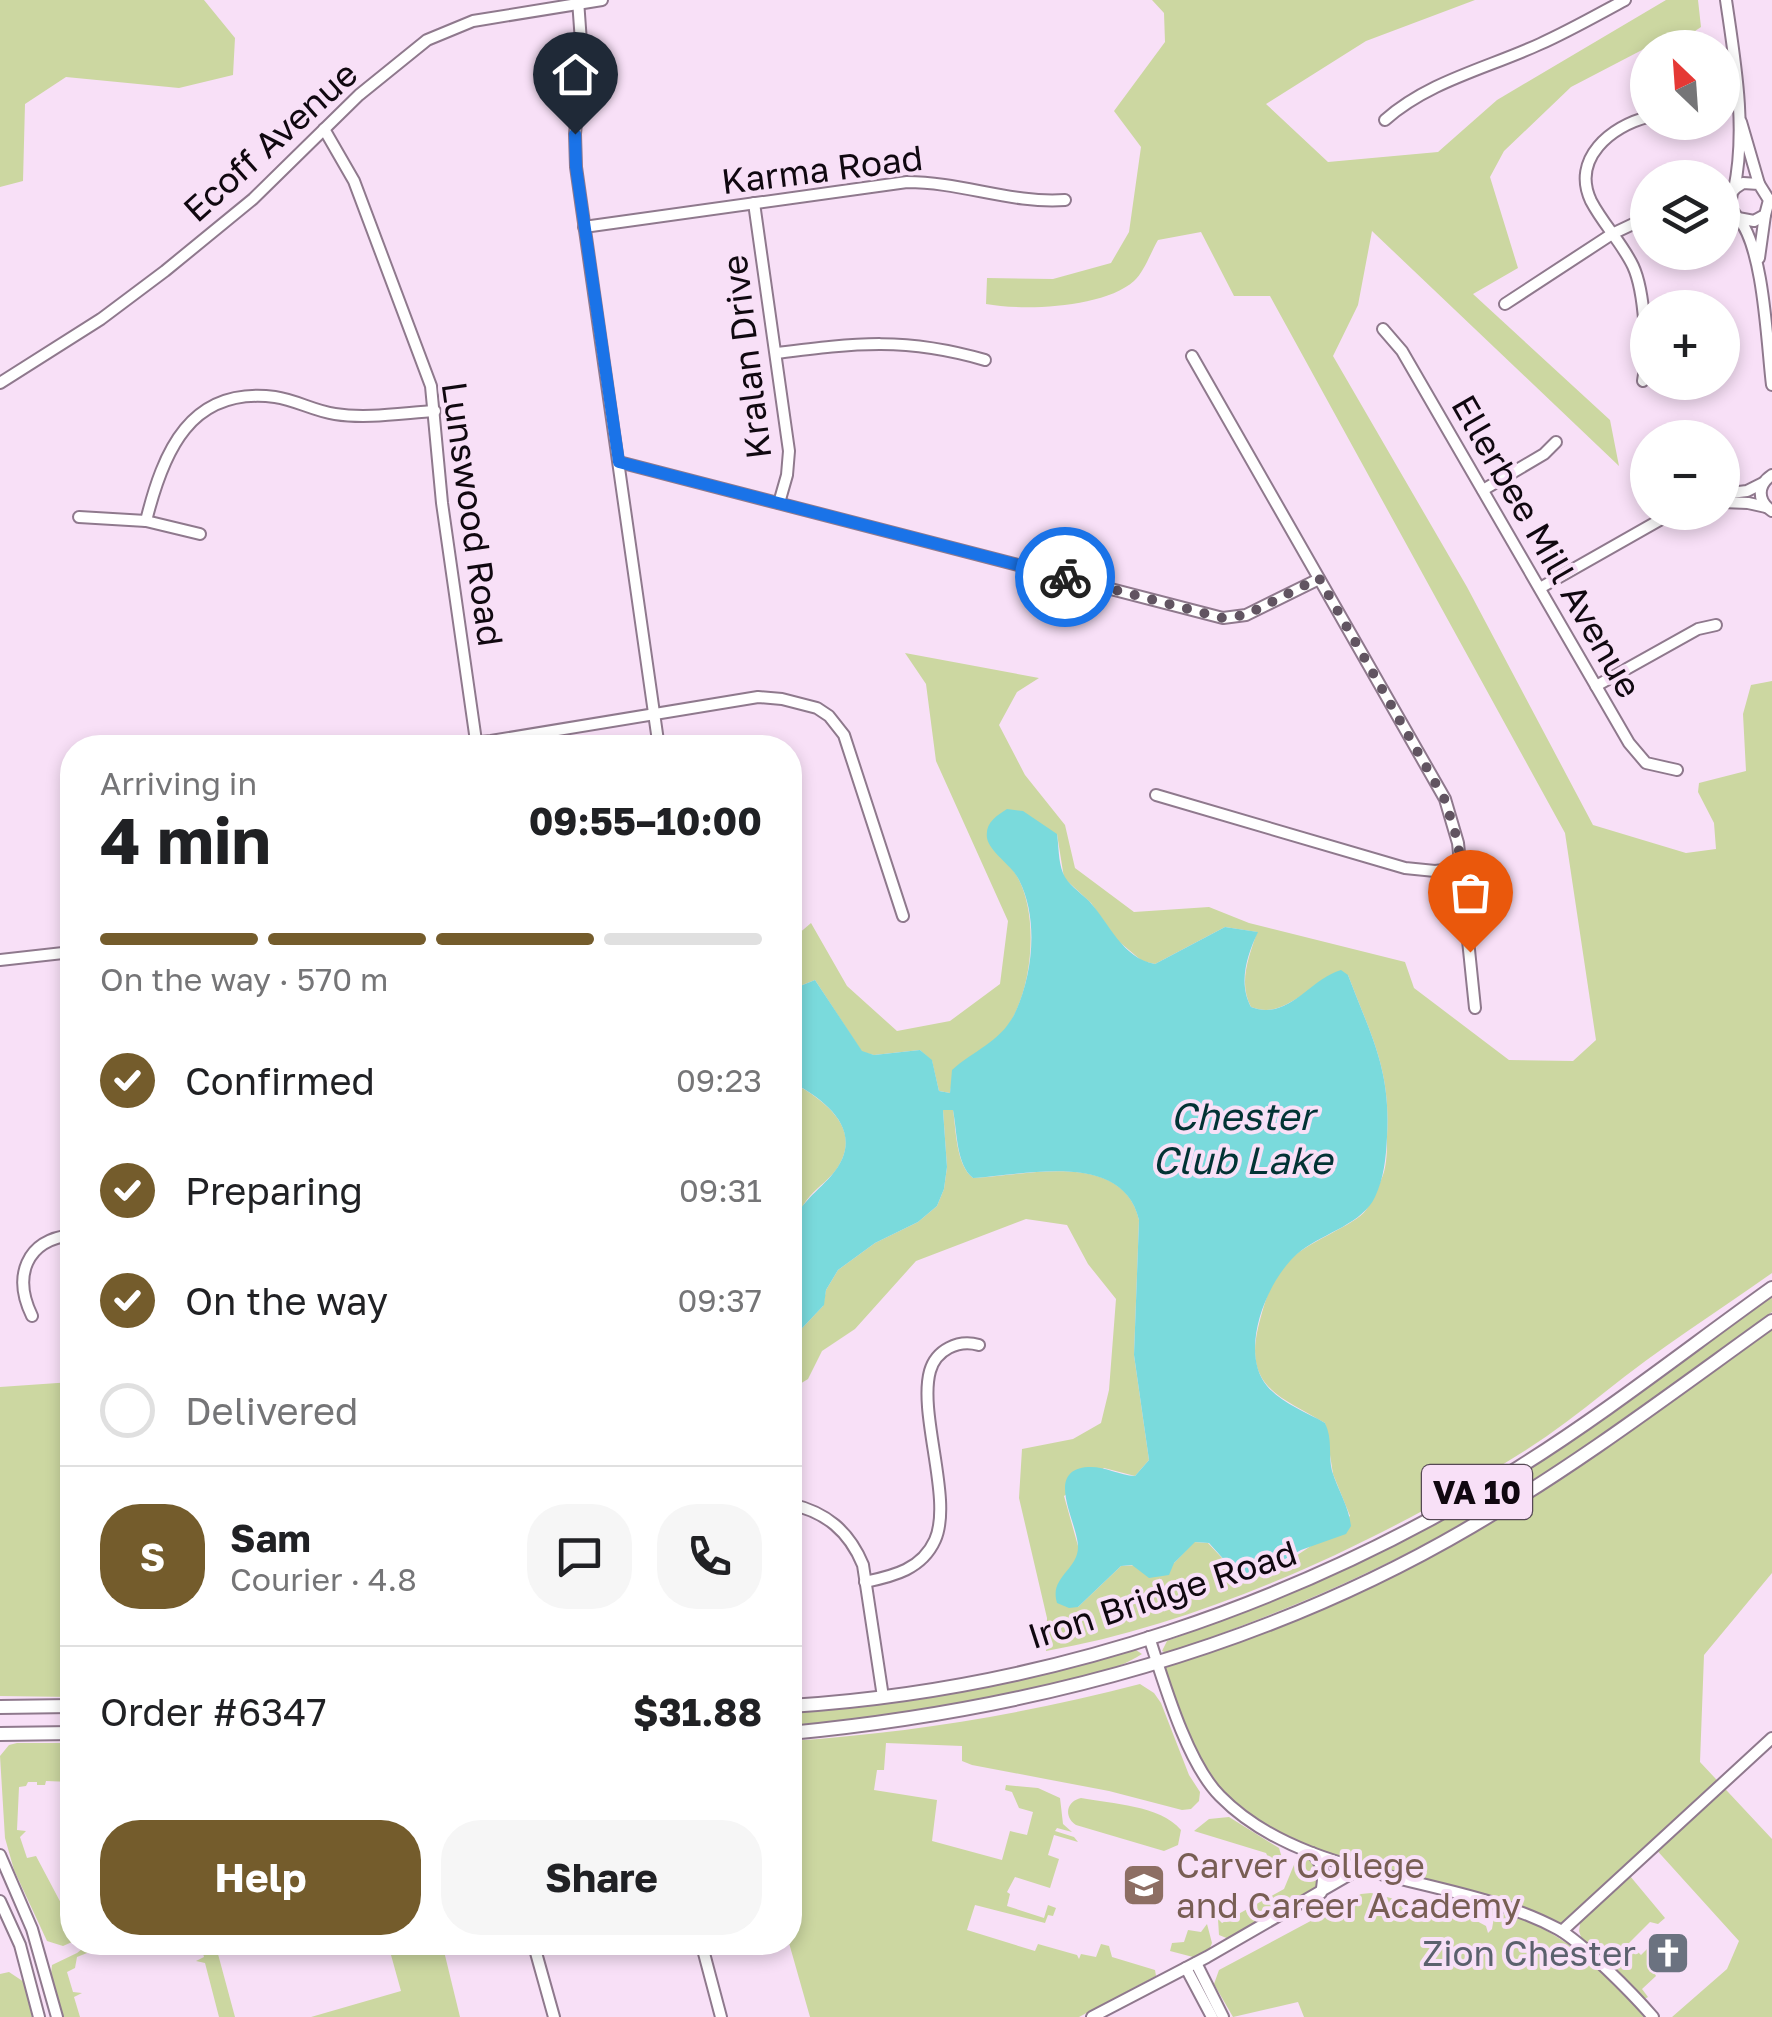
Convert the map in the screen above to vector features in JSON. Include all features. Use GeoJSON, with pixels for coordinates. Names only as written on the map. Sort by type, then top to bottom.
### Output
{"type":"FeatureCollection","features":[{"type":"Feature","properties":{"kind":"main road","name":"Iron Bridge Road"},"geometry":{"type":"LineString","coordinates":[[802,1705],[883,1697],[1023,1672],[1149,1637],[1278,1591],[1414,1528],[1535,1456],[1772,1288]]}},
{"type":"Feature","properties":{"kind":"main road","name":"Iron Bridge Road"},"geometry":{"type":"LineString","coordinates":[[802,1732],[976,1709],[1158,1664],[1306,1609],[1452,1538],[1571,1465],[1772,1321]]}},
{"type":"Feature","properties":{"kind":"main road"},"geometry":{"type":"LineString","coordinates":[[0,1708],[60,1706]]}},
{"type":"Feature","properties":{"kind":"main road"},"geometry":{"type":"LineString","coordinates":[[0,1734],[60,1733]]}},
{"type":"Feature","properties":{"kind":"street","name":"Ecoff Avenue"},"geometry":{"type":"LineString","coordinates":[[0,383],[150,283],[253,199],[392,66],[443,32],[473,21],[602,0]]}},
{"type":"Feature","properties":{"kind":"street"},"geometry":{"type":"LineString","coordinates":[[1385,120],[1402,106],[1464,73],[1542,44],[1602,5],[1625,0]]}},
{"type":"Feature","properties":{"kind":"street"},"geometry":{"type":"LineString","coordinates":[[1726,0],[1729,30]]}},
{"type":"Feature","properties":{"kind":"street"},"geometry":{"type":"LineString","coordinates":[[578,2],[582,56],[575,155],[657,735]]}},
{"type":"Feature","properties":{"kind":"street"},"geometry":{"type":"LineString","coordinates":[[1740,121],[1770,200],[1759,246],[1759,278],[1772,386]]}},
{"type":"Feature","properties":{"kind":"street"},"geometry":{"type":"LineString","coordinates":[[1630,127],[1600,142],[1588,168],[1590,198],[1633,266],[1639,290]]}},
{"type":"Feature","properties":{"kind":"street","name":"Lunswood Road"},"geometry":{"type":"LineString","coordinates":[[324,129],[354,180],[424,363],[435,412],[442,503],[475,735]]}},
{"type":"Feature","properties":{"kind":"street","name":"Karma Road"},"geometry":{"type":"LineString","coordinates":[[584,227],[908,182],[950,184],[1031,200],[1065,200]]}},
{"type":"Feature","properties":{"kind":"street"},"geometry":{"type":"LineString","coordinates":[[1740,187],[1748,182],[1764,186]]}},
{"type":"Feature","properties":{"kind":"street","name":"Kralan Drive"},"geometry":{"type":"LineString","coordinates":[[754,203],[789,450],[779,503]]}},
{"type":"Feature","properties":{"kind":"street"},"geometry":{"type":"LineString","coordinates":[[1740,218],[1748,222],[1768,212]]}},
{"type":"Feature","properties":{"kind":"street"},"geometry":{"type":"LineString","coordinates":[[1740,222],[1748,235],[1759,278]]}},
{"type":"Feature","properties":{"kind":"street"},"geometry":{"type":"LineString","coordinates":[[1506,304],[1630,226]]}},
{"type":"Feature","properties":{"kind":"street","name":"Ellerbee Mill Avenue"},"geometry":{"type":"LineString","coordinates":[[1383,329],[1402,351],[1639,757],[1655,768],[1678,770]]}},
{"type":"Feature","properties":{"kind":"street"},"geometry":{"type":"LineString","coordinates":[[776,353],[880,342],[931,346],[985,360]]}},
{"type":"Feature","properties":{"kind":"street"},"geometry":{"type":"LineString","coordinates":[[1192,356],[1435,779],[1452,820],[1462,868],[1476,1008]]}},
{"type":"Feature","properties":{"kind":"street"},"geometry":{"type":"LineString","coordinates":[[146,521],[157,477],[171,445],[188,424],[225,402],[270,396],[348,415],[435,412]]}},
{"type":"Feature","properties":{"kind":"street"},"geometry":{"type":"LineString","coordinates":[[1483,490],[1544,454],[1556,442]]}},
{"type":"Feature","properties":{"kind":"street"},"geometry":{"type":"LineString","coordinates":[[619,462],[1223,618],[1246,615],[1319,578]]}},
{"type":"Feature","properties":{"kind":"street"},"geometry":{"type":"LineString","coordinates":[[1770,511],[1760,494],[1772,466]]}},
{"type":"Feature","properties":{"kind":"street"},"geometry":{"type":"LineString","coordinates":[[1740,492],[1767,479]]}},
{"type":"Feature","properties":{"kind":"street"},"geometry":{"type":"LineString","coordinates":[[1740,503],[1770,511]]}},
{"type":"Feature","properties":{"kind":"street"},"geometry":{"type":"LineString","coordinates":[[79,517],[146,521],[200,534]]}},
{"type":"Feature","properties":{"kind":"street"},"geometry":{"type":"LineString","coordinates":[[1540,588],[1642,530]]}},
{"type":"Feature","properties":{"kind":"street"},"geometry":{"type":"LineString","coordinates":[[1596,686],[1698,629],[1716,624]]}},
{"type":"Feature","properties":{"kind":"street"},"geometry":{"type":"LineString","coordinates":[[533,735],[758,697],[806,704],[829,716],[849,746],[903,916]]}},
{"type":"Feature","properties":{"kind":"street"},"geometry":{"type":"LineString","coordinates":[[1156,794],[1405,868],[1462,868]]}},
{"type":"Feature","properties":{"kind":"street"},"geometry":{"type":"LineString","coordinates":[[0,960],[60,953]]}},
{"type":"Feature","properties":{"kind":"street"},"geometry":{"type":"LineString","coordinates":[[32,1316],[22,1291],[26,1266],[44,1244],[60,1239]]}},
{"type":"Feature","properties":{"kind":"street"},"geometry":{"type":"LineString","coordinates":[[865,1582],[904,1572],[918,1562],[936,1538],[939,1513],[930,1372],[946,1349],[958,1343],[978,1344]]}},
{"type":"Feature","properties":{"kind":"street"},"geometry":{"type":"LineString","coordinates":[[802,1508],[820,1513],[846,1534],[859,1556],[883,1697]]}},
{"type":"Feature","properties":{"kind":"street"},"geometry":{"type":"LineString","coordinates":[[1149,1637],[1198,1768],[1221,1798],[1278,1839],[1361,1868],[1517,1910],[1562,1931],[1653,2017]]}},
{"type":"Feature","properties":{"kind":"street"},"geometry":{"type":"LineString","coordinates":[[1562,1931],[1772,1738]]}},
{"type":"Feature","properties":{"kind":"street"},"geometry":{"type":"LineString","coordinates":[[1310,1850],[1322,1864],[1321,1892]]}},
{"type":"Feature","properties":{"kind":"street"},"geometry":{"type":"LineString","coordinates":[[0,1855],[32,1929],[56,2017]]}},
{"type":"Feature","properties":{"kind":"street"},"geometry":{"type":"LineString","coordinates":[[1092,2017],[1191,1966],[1361,1868]]}},
{"type":"Feature","properties":{"kind":"street"},"geometry":{"type":"LineString","coordinates":[[0,1902],[20,1945],[39,2017]]}},
{"type":"Feature","properties":{"kind":"street"},"geometry":{"type":"LineString","coordinates":[[537,1955],[554,2017]]}},
{"type":"Feature","properties":{"kind":"street"},"geometry":{"type":"LineString","coordinates":[[704,1955],[721,2017]]}},
{"type":"Feature","properties":{"kind":"street"},"geometry":{"type":"LineString","coordinates":[[1191,1966],[1212,2017]]}},
{"type":"Feature","properties":{"kind":"street"},"geometry":{"type":"LineString","coordinates":[[1191,1966],[1223,2017]]}},
{"type":"Feature","properties":{"kind":"shaded area"},"geometry":{"type":"Polygon","coordinates":[[[0,0],[204,0],[235,38],[233,75],[179,88],[66,77],[25,104],[23,181],[0,187],[0,0]]]}},
{"type":"Feature","properties":{"kind":"shaded area"},"geometry":{"type":"Polygon","coordinates":[[[1152,0],[1475,0],[1366,41],[1266,104],[1328,162],[1438,152],[1497,100],[1666,0],[1698,0],[1701,27],[1630,30],[1630,56],[1571,87],[1504,151],[1490,177],[1518,268],[1473,294],[1610,420],[1619,466],[1372,231],[1358,305],[1333,356],[1467,587],[1593,825],[1686,853],[1716,849],[1714,823],[1698,792],[1699,783],[1746,771],[1743,714],[1751,685],[1772,681],[1772,1273],[1536,1443],[1415,1515],[1233,1598],[1108,1638],[1046,1651],[1047,1618],[1019,1498],[1022,1449],[1073,1439],[1101,1423],[1109,1390],[1116,1299],[1088,1264],[1067,1225],[1026,1219],[916,1261],[855,1329],[822,1351],[808,1379],[802,1383],[802,1328],[823,1306],[826,1290],[838,1270],[875,1243],[918,1222],[937,1206],[947,1167],[943,1110],[953,1109],[960,1156],[973,1178],[1069,1172],[1113,1183],[1129,1198],[1139,1220],[1134,1355],[1149,1460],[1135,1476],[1104,1468],[1064,1496],[1078,1546],[1078,1607],[1121,1566],[1174,1563],[1194,1542],[1208,1543],[1237,1574],[1277,1567],[1350,1516],[1333,1474],[1325,1423],[1281,1397],[1262,1378],[1255,1348],[1258,1328],[1271,1287],[1284,1265],[1360,1216],[1371,1202],[1386,1161],[1386,1092],[1378,1053],[1348,975],[1266,1010],[1251,1007],[1245,988],[1257,932],[1225,927],[1155,964],[1142,961],[1117,940],[1091,903],[1064,878],[1057,834],[1000,856],[1015,873],[1026,897],[1031,938],[1026,983],[1011,1021],[957,1075],[950,1093],[939,1091],[932,1061],[920,1050],[874,1055],[862,1052],[815,980],[802,985],[802,931],[811,923],[847,986],[897,1031],[950,1021],[1000,984],[1008,921],[936,761],[926,684],[905,653],[1039,678],[1017,692],[999,725],[1025,775],[1065,825],[1075,868],[1134,912],[1209,907],[1249,923],[1405,962],[1414,988],[1509,1060],[1573,1061],[1596,1040],[1565,833],[1270,296],[1234,296],[1201,232],[1158,240],[1134,281],[1103,297],[1041,307],[986,304],[987,278],[1053,279],[1111,263],[1129,232],[1141,147],[1114,111],[1165,42],[1164,13],[1152,0]]]}},
{"type":"Feature","properties":{"kind":"shaded area"},"geometry":{"type":"Polygon","coordinates":[[[802,1088],[835,1115],[846,1139],[838,1167],[802,1208],[802,1088]]]}},
{"type":"Feature","properties":{"kind":"shaded area"},"geometry":{"type":"Polygon","coordinates":[[[1772,1292],[1772,1312],[1611,1430],[1510,1496],[1416,1549],[1318,1595],[1217,1635],[1166,1653],[1162,1651],[1167,1641],[1218,1622],[1415,1530],[1772,1292]]]}},
{"type":"Feature","properties":{"kind":"shaded area"},"geometry":{"type":"Polygon","coordinates":[[[1772,1325],[1772,1573],[1704,1655],[1700,1762],[1772,1839],[1772,2017],[1672,2017],[1727,1969],[1739,1941],[1653,1846],[1562,1931],[1550,1923],[1352,1865],[1278,1837],[1222,1796],[1202,1770],[1161,1665],[1251,1633],[1469,1530],[1772,1325]]]}},
{"type":"Feature","properties":{"kind":"shaded area"},"geometry":{"type":"Polygon","coordinates":[[[60,1383],[60,1697],[0,1696],[0,1387],[60,1383]]]}},
{"type":"Feature","properties":{"kind":"shaded area"},"geometry":{"type":"Polygon","coordinates":[[[1133,1648],[1142,1654],[1106,1671],[1041,1688],[916,1711],[802,1724],[802,1708],[1133,1648]]]}},
{"type":"Feature","properties":{"kind":"shaded area"},"geometry":{"type":"Polygon","coordinates":[[[1140,1684],[1154,1693],[1200,1792],[1199,1801],[1191,1809],[1182,1810],[1109,1791],[972,1765],[962,1761],[962,1746],[886,1743],[884,1770],[877,1770],[874,1790],[937,1800],[932,1841],[1002,1860],[1010,1831],[1027,1835],[1033,1812],[1019,1808],[1012,1792],[1005,1790],[1006,1785],[1038,1788],[1060,1798],[1063,1824],[1072,1832],[1057,1828],[1055,1831],[1078,1842],[1054,1835],[1048,1855],[1059,1859],[1050,1888],[1015,1877],[1007,1892],[1007,1906],[1044,1918],[1048,1905],[1056,1908],[1053,1916],[1048,1915],[1045,1923],[975,1905],[967,1930],[1035,1951],[1038,1944],[1077,1955],[1079,1959],[1081,1954],[1096,1957],[1101,1944],[1109,1946],[1112,1957],[1155,1970],[1156,1976],[1079,2017],[810,2017],[792,1955],[802,1955],[802,1740],[966,1721],[1140,1684]]]}},
{"type":"Feature","properties":{"kind":"shaded area"},"geometry":{"type":"Polygon","coordinates":[[[60,1743],[60,1782],[46,1781],[45,1785],[28,1782],[19,1787],[17,1830],[26,1831],[20,1837],[27,1858],[36,1856],[60,1901],[60,1945],[47,1941],[14,1870],[5,1838],[0,1756],[9,1745],[60,1743]]]}},
{"type":"Feature","properties":{"kind":"shaded area"},"geometry":{"type":"Polygon","coordinates":[[[1081,1798],[1161,1815],[1181,1830],[1178,1845],[1164,1851],[1076,1825],[1068,1809],[1081,1798]]]}},
{"type":"Feature","properties":{"kind":"shaded area"},"geometry":{"type":"Polygon","coordinates":[[[1229,1817],[1279,1848],[1283,1861],[1271,1863],[1266,1853],[1194,1831],[1209,1819],[1229,1817]]]}},
{"type":"Feature","properties":{"kind":"shaded area"},"geometry":{"type":"Polygon","coordinates":[[[1307,1857],[1318,1867],[1319,1881],[1313,1891],[1229,1939],[1219,1935],[1218,1919],[1222,1923],[1284,1889],[1296,1860],[1307,1857]]]}},
{"type":"Feature","properties":{"kind":"shaded area"},"geometry":{"type":"Polygon","coordinates":[[[1630,1876],[1665,1918],[1658,1924],[1650,1922],[1629,1943],[1641,1955],[1647,1949],[1656,1963],[1652,1968],[1656,1976],[1642,1989],[1648,1997],[1643,2000],[1582,1940],[1579,1931],[1581,1918],[1630,1876]]]}},
{"type":"Feature","properties":{"kind":"shaded area"},"geometry":{"type":"Polygon","coordinates":[[[1371,1893],[1473,1919],[1486,1926],[1488,1933],[1494,1917],[1478,1906],[1528,1921],[1591,1962],[1646,2017],[1304,2017],[1298,2002],[1233,2017],[1214,1984],[1219,1970],[1361,1894],[1371,1893]]]}},
{"type":"Feature","properties":{"kind":"shaded area"},"geometry":{"type":"Polygon","coordinates":[[[1207,1924],[1212,1943],[1209,1950],[1193,1957],[1170,1951],[1172,1943],[1184,1942],[1188,1930],[1201,1932],[1207,1924]]]}},
{"type":"Feature","properties":{"kind":"shaded area"},"geometry":{"type":"Polygon","coordinates":[[[82,1955],[77,1957],[75,1968],[67,1972],[73,1992],[82,1993],[74,1997],[80,2017],[62,2017],[52,1965],[82,1955]]]}},
{"type":"Feature","properties":{"kind":"shaded area"},"geometry":{"type":"Polygon","coordinates":[[[218,1955],[235,2017],[219,2017],[205,1963],[196,1961],[218,1955]]]}},
{"type":"Feature","properties":{"kind":"shaded area"},"geometry":{"type":"Polygon","coordinates":[[[391,1955],[445,1955],[460,2017],[311,2017],[401,1991],[391,1955]]]}},
{"type":"Feature","properties":{"kind":"shaded area"},"geometry":{"type":"Polygon","coordinates":[[[9,1972],[24,1982],[32,2017],[0,2017],[0,1974],[9,1972]]]}},
{"type":"Feature","properties":{"kind":"water","name":"Chester Club Lake"},"geometry":{"type":"Polygon","coordinates":[[[1007,809],[1023,811],[1057,834],[1065,877],[1125,947],[1144,961],[1155,964],[1225,927],[1258,932],[1250,950],[1245,988],[1251,1007],[1264,1010],[1287,1004],[1341,970],[1348,975],[1378,1053],[1386,1092],[1387,1137],[1381,1183],[1375,1197],[1353,1221],[1311,1244],[1290,1261],[1269,1294],[1256,1333],[1255,1353],[1267,1386],[1286,1402],[1325,1423],[1332,1471],[1351,1526],[1346,1534],[1301,1550],[1257,1575],[1237,1574],[1209,1543],[1195,1542],[1174,1563],[1169,1575],[1149,1578],[1132,1565],[1121,1566],[1078,1607],[1057,1603],[1057,1587],[1074,1562],[1078,1547],[1066,1499],[1067,1477],[1088,1467],[1135,1476],[1149,1460],[1134,1355],[1139,1220],[1129,1198],[1113,1183],[1069,1172],[973,1178],[960,1156],[953,1110],[943,1110],[947,1167],[937,1206],[918,1222],[875,1243],[838,1270],[826,1290],[824,1305],[802,1328],[802,1207],[831,1176],[846,1146],[839,1120],[818,1098],[802,1088],[802,985],[815,980],[862,1051],[874,1055],[920,1050],[932,1060],[939,1091],[950,1093],[952,1070],[1008,1025],[1026,983],[1029,965],[1031,930],[1025,895],[1016,875],[987,838],[995,817],[1007,809]]]}},
{"type":"Feature","properties":{"kind":"way so far"},"geometry":{"type":"LineString","coordinates":[[1065,577],[1223,618],[1246,615],[1319,578],[1445,800],[1458,842],[1470,952]]}},
{"type":"Feature","properties":{"kind":"place","name":"Carver College and Career Academy"},"geometry":{"type":"Point","coordinates":[1144,1885]}},
{"type":"Feature","properties":{"kind":"place","name":"Zion Chester"},"geometry":{"type":"Point","coordinates":[1668,1953]}},
{"type":"Feature","properties":{"kind":"route"},"geometry":{"type":"LineString","coordinates":[[575,134],[576,167],[619,462],[1065,577]]}}]}
